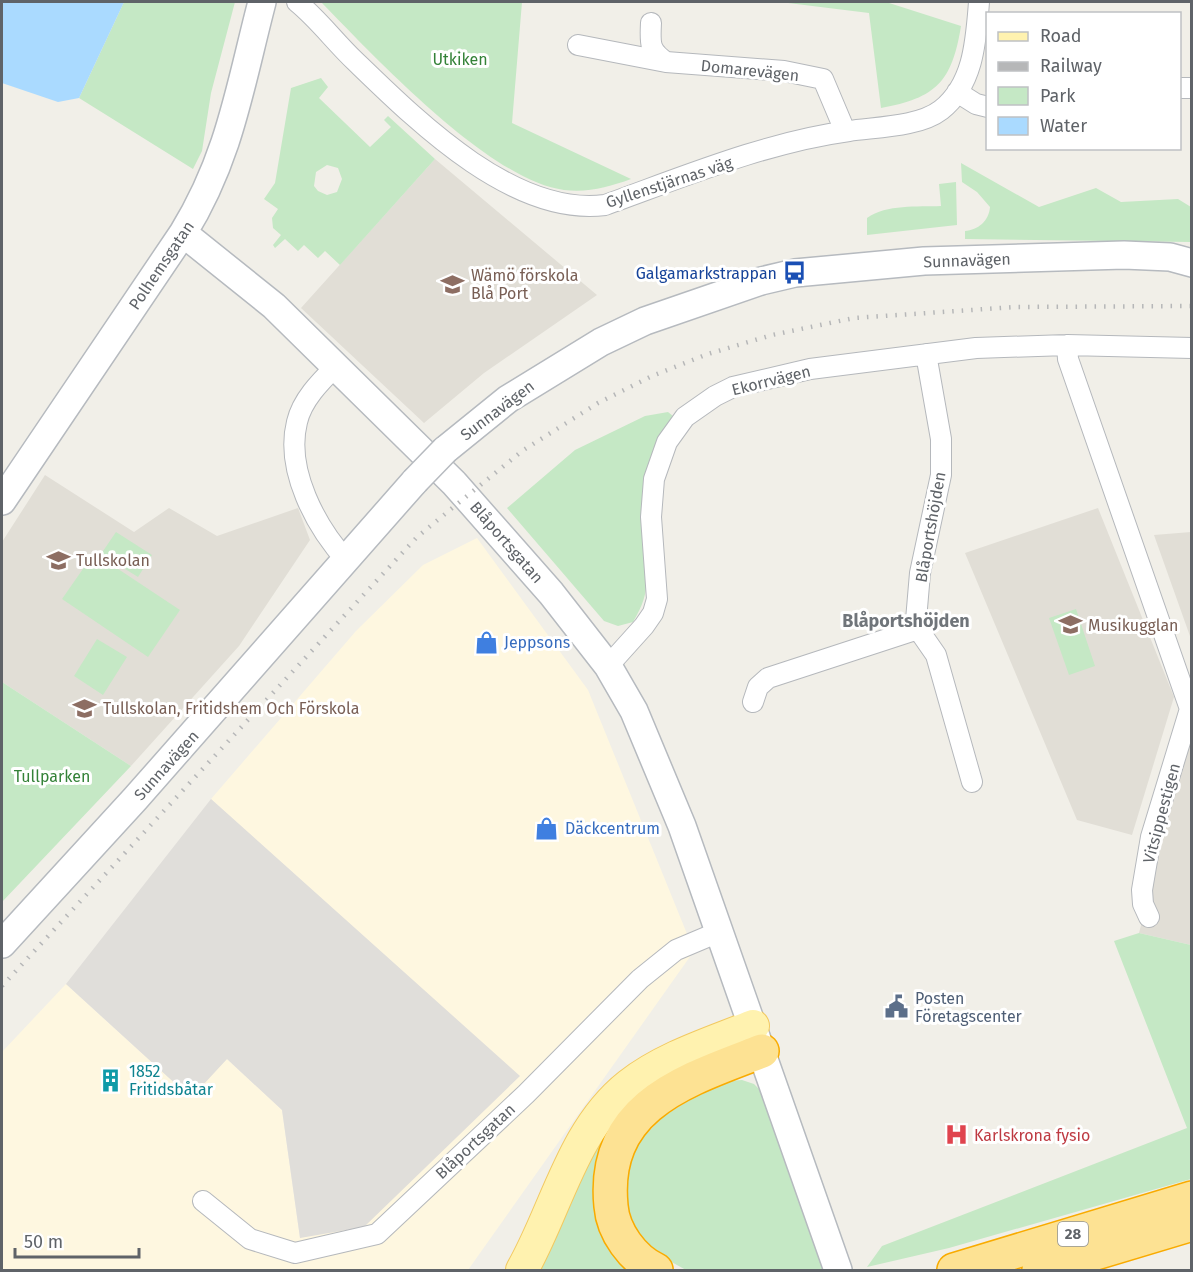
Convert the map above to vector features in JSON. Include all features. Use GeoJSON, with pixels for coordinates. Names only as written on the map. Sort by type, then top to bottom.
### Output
{"type":"FeatureCollection","features":[{"type":"Feature","properties":{"kind":"highway"},"geometry":{"type":"LineString","coordinates":[[656,1270],[644,1264],[622,1239],[611,1213],[612,1164],[621,1141],[656,1098],[758,1039]]}},
{"type":"Feature","properties":{"kind":"highway","name":"28"},"geometry":{"type":"LineString","coordinates":[[954,1270],[1191,1198]]}},
{"type":"Feature","properties":{"kind":"highway","name":"28"},"geometry":{"type":"LineString","coordinates":[[1039,1270],[1191,1224]]}},
{"type":"Feature","properties":{"kind":"main road"},"geometry":{"type":"LineString","coordinates":[[522,1270],[591,1129],[627,1086],[674,1058],[758,1039]]}},
{"type":"Feature","properties":{"kind":"street","name":"Polhemsgatan"},"geometry":{"type":"LineString","coordinates":[[2,501],[183,233],[206,195],[231,129],[261,2]]}},
{"type":"Feature","properties":{"kind":"street","name":"Gyllenstjärnas väg"},"geometry":{"type":"LineString","coordinates":[[297,2],[354,60],[418,119],[503,181],[529,195],[556,204],[583,208],[605,205],[784,145],[845,131],[906,124],[940,111],[957,92]]}},
{"type":"Feature","properties":{"kind":"street"},"geometry":{"type":"LineString","coordinates":[[979,2],[969,69],[957,92],[976,104],[986,107]]}},
{"type":"Feature","properties":{"kind":"street"},"geometry":{"type":"LineString","coordinates":[[651,23],[650,41],[654,53],[666,62]]}},
{"type":"Feature","properties":{"kind":"street"},"geometry":{"type":"LineString","coordinates":[[578,45],[666,62]]}},
{"type":"Feature","properties":{"kind":"street","name":"Domarevägen"},"geometry":{"type":"LineString","coordinates":[[666,62],[784,71],[823,79],[845,131]]}},
{"type":"Feature","properties":{"kind":"street","name":"Blåportsgatan"},"geometry":{"type":"LineString","coordinates":[[183,233],[245,281],[336,366],[454,483],[494,527],[608,666],[634,711],[656,761],[721,931],[838,1270]]}},
{"type":"Feature","properties":{"kind":"street","name":"Sunnavägen"},"geometry":{"type":"LineString","coordinates":[[2,944],[347,561],[415,481],[445,450],[508,399],[560,365],[645,321],[761,281],[795,273],[924,261],[1124,255],[1170,257],[1191,262]]}},
{"type":"Feature","properties":{"kind":"street","name":"Ekorrvägen"},"geometry":{"type":"LineString","coordinates":[[608,666],[629,646],[653,613],[657,599],[651,517],[654,479],[667,442],[685,417],[724,392],[810,369],[976,348],[1067,345],[1191,348]]}},
{"type":"Feature","properties":{"kind":"street","name":"Vitsippestigen"},"geometry":{"type":"LineString","coordinates":[[1067,345],[1068,359],[1079,392],[1190,709],[1151,837],[1142,890],[1143,904],[1149,917]]}},
{"type":"Feature","properties":{"kind":"street","name":"Blåportshöjden"},"geometry":{"type":"LineString","coordinates":[[918,629],[920,573],[941,475],[941,438],[926,354]]}},
{"type":"Feature","properties":{"kind":"street"},"geometry":{"type":"LineString","coordinates":[[336,366],[305,402],[297,422],[294,444],[296,470],[311,506],[332,545],[347,561]]}},
{"type":"Feature","properties":{"kind":"street"},"geometry":{"type":"LineString","coordinates":[[753,702],[758,687],[768,678],[918,629],[936,655],[972,782]]}},
{"type":"Feature","properties":{"kind":"street","name":"Blåportsgatan"},"geometry":{"type":"LineString","coordinates":[[203,1201],[250,1239],[295,1253],[377,1234],[526,1094],[640,979],[676,950],[721,931]]}},
{"type":"Feature","properties":{"kind":"shaded area","name":"Wämö förskola Blå Port"},"geometry":{"type":"Polygon","coordinates":[[[435,159],[597,295],[484,373],[424,423],[301,308],[435,159]]]}},
{"type":"Feature","properties":{"kind":"shaded area"},"geometry":{"type":"Polygon","coordinates":[[[45,475],[134,532],[169,508],[217,536],[298,508],[310,540],[239,646],[131,766],[2,682],[2,542],[45,475]]]}},
{"type":"Feature","properties":{"kind":"shaded area","name":"Musikugglan"},"geometry":{"type":"Polygon","coordinates":[[[1098,508],[1174,697],[1132,835],[1077,820],[965,553],[1098,508]]]}},
{"type":"Feature","properties":{"kind":"shaded area"},"geometry":{"type":"Polygon","coordinates":[[[1192,532],[1191,639],[1154,535],[1192,532]]]}},
{"type":"Feature","properties":{"kind":"shaded area"},"geometry":{"type":"Polygon","coordinates":[[[477,538],[588,690],[694,951],[468,1270],[2,1270],[2,1052],[66,984],[190,1097],[227,1059],[282,1110],[300,1238],[519,1076],[211,799],[356,631],[423,565],[477,538]]]}},
{"type":"Feature","properties":{"kind":"shaded area"},"geometry":{"type":"Polygon","coordinates":[[[1191,729],[1191,945],[1139,933],[1191,729]]]}},
{"type":"Feature","properties":{"kind":"shaded area"},"geometry":{"type":"Polygon","coordinates":[[[211,799],[520,1076],[364,1227],[300,1238],[282,1110],[227,1059],[191,1098],[66,984],[211,799]]]}},
{"type":"Feature","properties":{"kind":"green space"},"geometry":{"type":"Polygon","coordinates":[[[124,2],[235,2],[211,93],[202,151],[193,169],[79,98],[124,2]]]}},
{"type":"Feature","properties":{"kind":"green space","name":"Utkiken"},"geometry":{"type":"Polygon","coordinates":[[[321,2],[522,2],[512,123],[631,179],[598,189],[564,190],[534,182],[502,164],[468,141],[434,113],[321,2]]]}},
{"type":"Feature","properties":{"kind":"green space"},"geometry":{"type":"Polygon","coordinates":[[[780,2],[886,2],[961,26],[952,61],[938,84],[915,99],[881,108],[869,13],[780,2]]]}},
{"type":"Feature","properties":{"kind":"green space"},"geometry":{"type":"Polygon","coordinates":[[[321,78],[328,87],[319,98],[370,147],[391,127],[384,120],[388,116],[435,159],[340,265],[325,251],[318,258],[304,245],[298,251],[285,239],[275,248],[273,245],[281,235],[273,228],[272,218],[278,209],[264,199],[275,183],[291,88],[321,78]],[[327,165],[316,172],[314,186],[318,191],[327,195],[337,192],[342,179],[338,168],[327,165]]]}},
{"type":"Feature","properties":{"kind":"green space"},"geometry":{"type":"Polygon","coordinates":[[[961,163],[1039,207],[1096,188],[1121,202],[1178,199],[1191,207],[1191,242],[965,239],[965,231],[982,224],[990,207],[977,192],[962,182],[961,163]]]}},
{"type":"Feature","properties":{"kind":"green space"},"geometry":{"type":"Polygon","coordinates":[[[956,182],[957,225],[867,235],[867,218],[893,208],[941,206],[939,184],[956,182]]]}},
{"type":"Feature","properties":{"kind":"green space"},"geometry":{"type":"Polygon","coordinates":[[[668,412],[673,416],[654,448],[645,480],[642,533],[645,595],[633,622],[618,626],[604,621],[507,508],[575,450],[645,416],[668,412]]]}},
{"type":"Feature","properties":{"kind":"green space"},"geometry":{"type":"Polygon","coordinates":[[[116,532],[152,555],[138,577],[101,554],[116,532]]]}},
{"type":"Feature","properties":{"kind":"green space"},"geometry":{"type":"Polygon","coordinates":[[[94,553],[180,610],[148,657],[62,599],[94,553]]]}},
{"type":"Feature","properties":{"kind":"green space"},"geometry":{"type":"Polygon","coordinates":[[[1076,609],[1095,666],[1069,675],[1049,618],[1076,609]]]}},
{"type":"Feature","properties":{"kind":"green space"},"geometry":{"type":"Polygon","coordinates":[[[97,639],[127,657],[103,695],[74,676],[97,639]]]}},
{"type":"Feature","properties":{"kind":"green space","name":"Tullparken"},"geometry":{"type":"Polygon","coordinates":[[[2,682],[131,766],[2,902],[2,682]]]}},
{"type":"Feature","properties":{"kind":"green space"},"geometry":{"type":"Polygon","coordinates":[[[1139,933],[1191,945],[1191,1179],[949,1248],[867,1267],[882,1246],[1187,1128],[1114,941],[1139,933]]]}},
{"type":"Feature","properties":{"kind":"green space"},"geometry":{"type":"Polygon","coordinates":[[[692,1068],[623,1148],[595,1185],[595,1210],[603,1232],[632,1270],[532,1270],[596,1134],[692,1068]]]}},
{"type":"Feature","properties":{"kind":"green space"},"geometry":{"type":"Polygon","coordinates":[[[742,1080],[754,1084],[762,1092],[823,1270],[686,1270],[648,1249],[624,1212],[629,1158],[642,1138],[664,1116],[699,1094],[729,1081],[742,1080]]]}},
{"type":"Feature","properties":{"kind":"water"},"geometry":{"type":"Polygon","coordinates":[[[2,2],[124,2],[79,98],[58,102],[2,83],[2,2]]]}},
{"type":"Feature","properties":{"kind":"railway"},"geometry":{"type":"LineString","coordinates":[[2,986],[417,537],[522,451],[598,403],[652,376],[708,354],[772,335],[854,318],[1015,307],[1192,306]]}},
{"type":"Feature","properties":{"kind":"place","name":"Galgamarkstrappan"},"geometry":{"type":"Point","coordinates":[795,273]}},
{"type":"Feature","properties":{"kind":"place","name":"Wämö förskola Blå Port"},"geometry":{"type":"Point","coordinates":[453,284]}},
{"type":"Feature","properties":{"kind":"place","name":"Tullskolan"},"geometry":{"type":"Point","coordinates":[58,560]}},
{"type":"Feature","properties":{"kind":"place","name":"Musikugglan"},"geometry":{"type":"Point","coordinates":[1070,625]}},
{"type":"Feature","properties":{"kind":"place","name":"Jeppsons"},"geometry":{"type":"Point","coordinates":[486,642]}},
{"type":"Feature","properties":{"kind":"place","name":"Tullskolan, Fritidshem Och Förskola"},"geometry":{"type":"Point","coordinates":[85,708]}},
{"type":"Feature","properties":{"kind":"place","name":"Däckcentrum"},"geometry":{"type":"Point","coordinates":[547,828]}},
{"type":"Feature","properties":{"kind":"place","name":"Posten Företagscenter"},"geometry":{"type":"Point","coordinates":[897,1007]}},
{"type":"Feature","properties":{"kind":"place","name":"1852 Fritidsbåtar"},"geometry":{"type":"Point","coordinates":[111,1080]}},
{"type":"Feature","properties":{"kind":"place","name":"Karlskrona fysio"},"geometry":{"type":"Point","coordinates":[956,1135]}},
{"type":"Feature","properties":{"kind":"district","name":"Blåportshöjden"},"geometry":{"type":"Point","coordinates":[906,621]}}]}
